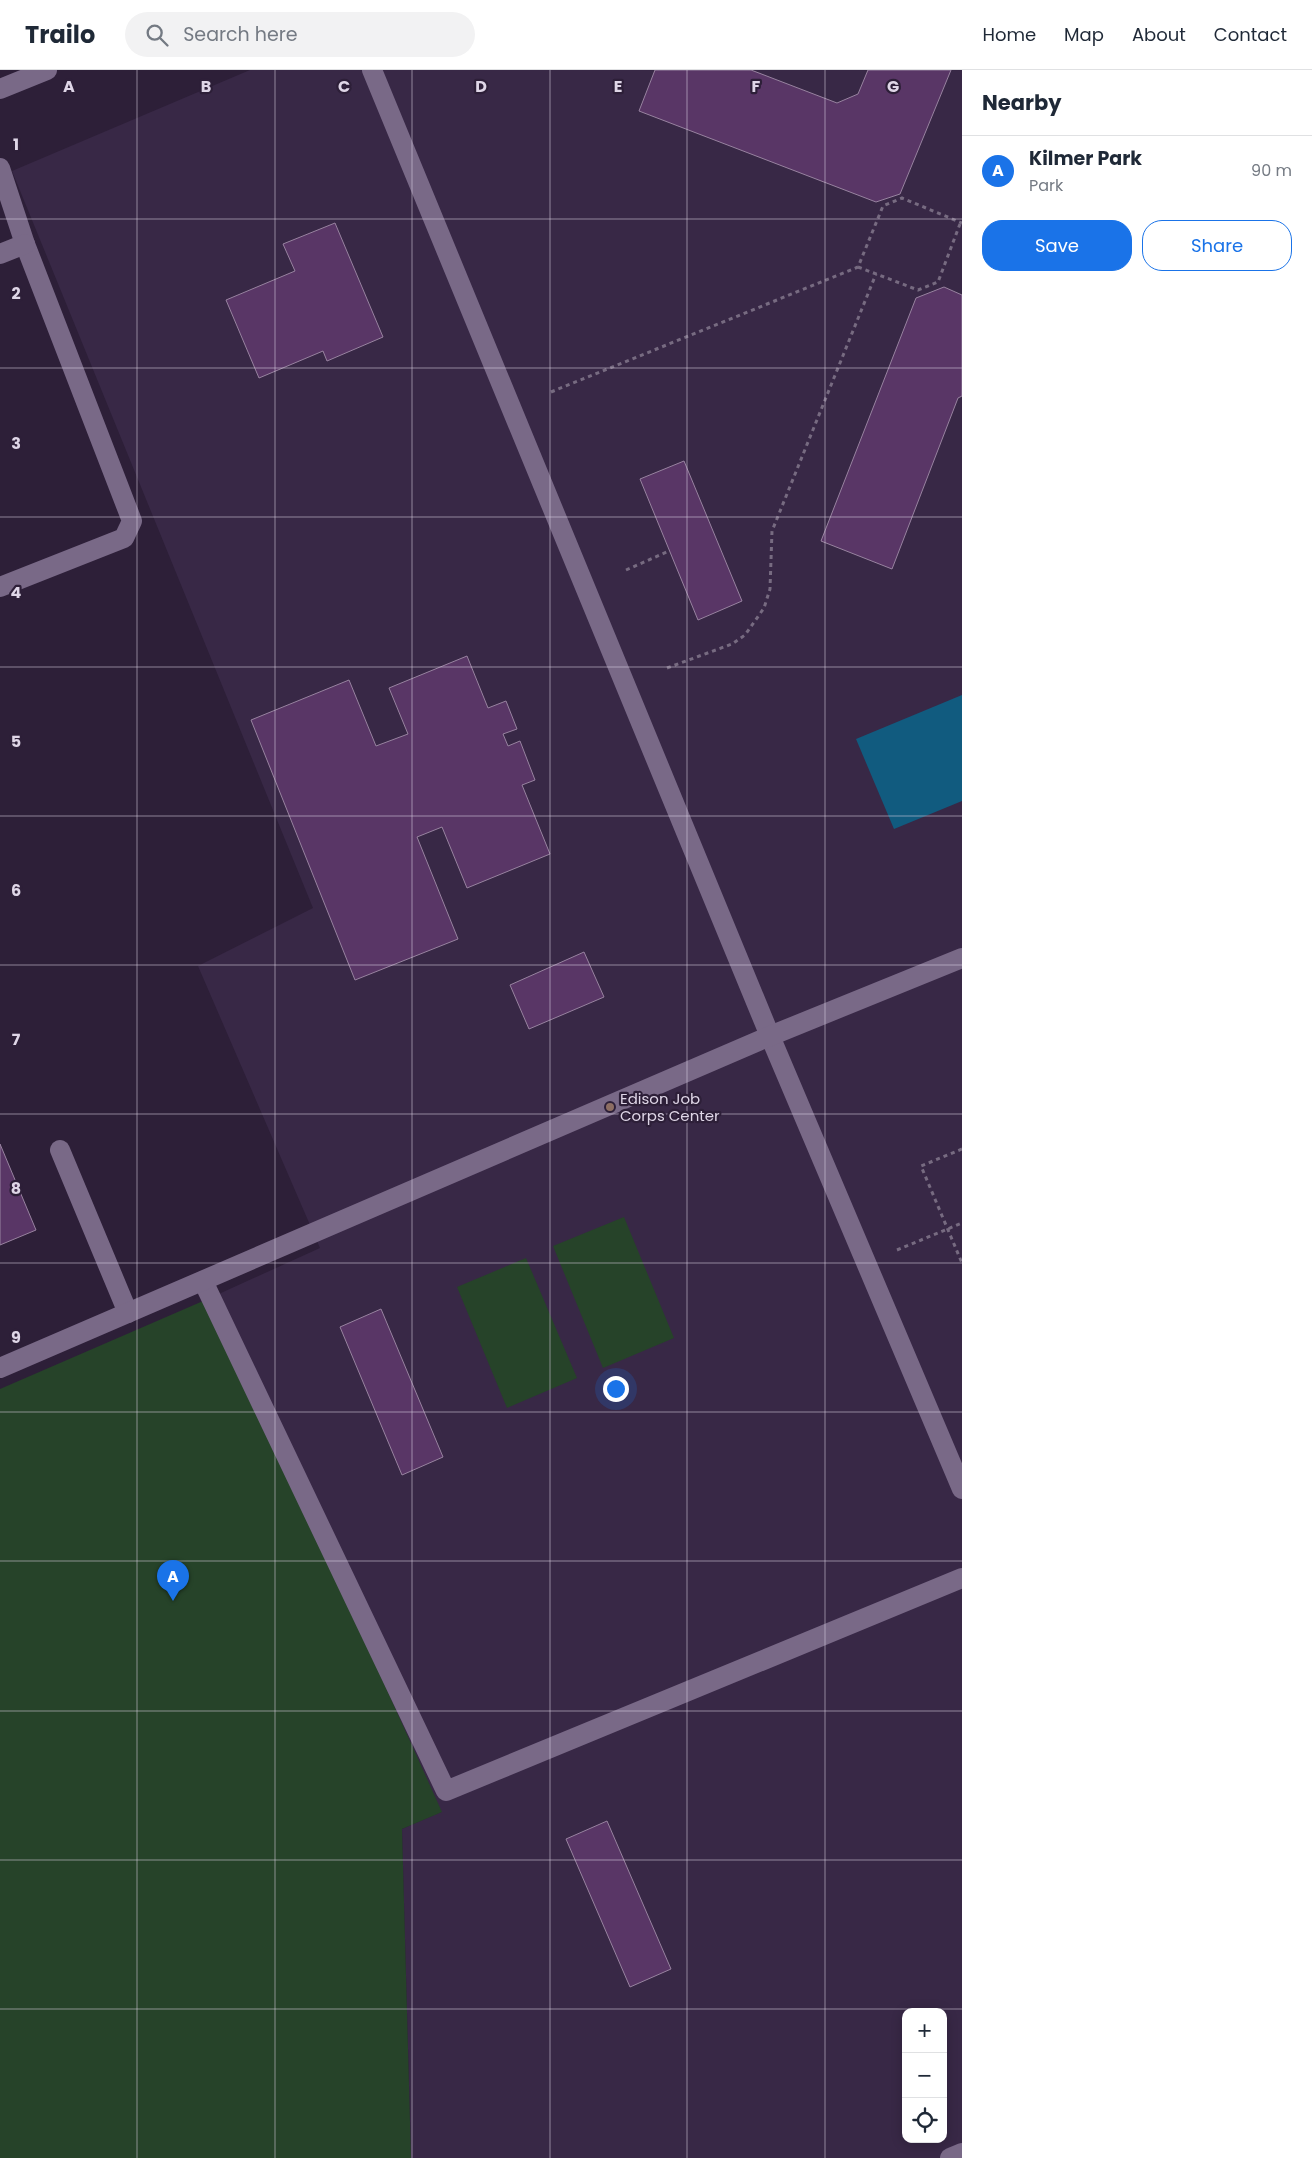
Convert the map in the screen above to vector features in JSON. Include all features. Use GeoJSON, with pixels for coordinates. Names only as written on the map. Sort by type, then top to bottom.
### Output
{"type":"FeatureCollection","features":[{"type":"Feature","properties":{"kind":"lane"},"geometry":{"type":"LineString","coordinates":[[0,88],[47,70]]}},
{"type":"Feature","properties":{"kind":"lane"},"geometry":{"type":"LineString","coordinates":[[372,70],[770,1036],[962,1489]]}},
{"type":"Feature","properties":{"kind":"lane"},"geometry":{"type":"LineString","coordinates":[[0,168],[25,244],[132,521],[124,538],[0,587]]}},
{"type":"Feature","properties":{"kind":"lane"},"geometry":{"type":"LineString","coordinates":[[0,254],[25,244]]}},
{"type":"Feature","properties":{"kind":"lane"},"geometry":{"type":"LineString","coordinates":[[0,1368],[770,1036],[962,958]]}},
{"type":"Feature","properties":{"kind":"lane"},"geometry":{"type":"LineString","coordinates":[[60,1150],[128,1313]]}},
{"type":"Feature","properties":{"kind":"lane"},"geometry":{"type":"LineString","coordinates":[[203,1280],[446,1791],[962,1578]]}},
{"type":"Feature","properties":{"kind":"lane"},"geometry":{"type":"LineString","coordinates":[[950,2158],[962,2153]]}},
{"type":"Feature","properties":{"kind":"path"},"geometry":{"type":"LineString","coordinates":[[551,392],[858,267],[918,290],[938,282],[961,223],[902,198],[883,206],[858,267]]}},
{"type":"Feature","properties":{"kind":"path"},"geometry":{"type":"LineString","coordinates":[[668,668],[732,644],[745,635],[764,608],[770,589],[772,531],[876,274]]}},
{"type":"Feature","properties":{"kind":"path"},"geometry":{"type":"LineString","coordinates":[[626,570],[669,551]]}},
{"type":"Feature","properties":{"kind":"path"},"geometry":{"type":"LineString","coordinates":[[962,1149],[921,1166],[962,1263]]}},
{"type":"Feature","properties":{"kind":"path"},"geometry":{"type":"LineString","coordinates":[[897,1250],[962,1223]]}},
{"type":"Feature","properties":{"kind":"shaded area","name":"Edison Job Corps Center"},"geometry":{"type":"Polygon","coordinates":[[[250,70],[962,70],[962,2158],[411,2158],[402,1829],[441,1812],[210,1298],[320,1248],[198,966],[313,908],[12,171],[250,70]]]}},
{"type":"Feature","properties":{"kind":"green space"},"geometry":{"type":"Polygon","coordinates":[[[624,1217],[674,1338],[603,1368],[553,1246],[624,1217]]]}},
{"type":"Feature","properties":{"kind":"green space"},"geometry":{"type":"Polygon","coordinates":[[[526,1258],[577,1378],[507,1408],[457,1287],[526,1258]]]}},
{"type":"Feature","properties":{"kind":"green space"},"geometry":{"type":"Polygon","coordinates":[[[210,1298],[442,1812],[402,1829],[411,2158],[0,2158],[0,1389],[210,1298]]]}},
{"type":"Feature","properties":{"kind":"water"},"geometry":{"type":"Polygon","coordinates":[[[962,695],[962,801],[894,829],[856,739],[962,695]]]}},
{"type":"Feature","properties":{"kind":"building"},"geometry":{"type":"Polygon","coordinates":[[[655,70],[751,70],[837,103],[858,94],[868,70],[951,70],[900,194],[876,202],[639,111],[655,70]]]}},
{"type":"Feature","properties":{"kind":"building"},"geometry":{"type":"Polygon","coordinates":[[[335,223],[383,337],[327,361],[323,351],[259,378],[226,300],[295,271],[283,244],[335,223]]]}},
{"type":"Feature","properties":{"kind":"building"},"geometry":{"type":"Polygon","coordinates":[[[944,287],[962,295],[962,396],[958,398],[892,569],[821,541],[916,298],[944,287]]]}},
{"type":"Feature","properties":{"kind":"building"},"geometry":{"type":"Polygon","coordinates":[[[684,461],[742,601],[698,620],[640,479],[684,461]]]}},
{"type":"Feature","properties":{"kind":"building"},"geometry":{"type":"Polygon","coordinates":[[[467,656],[488,708],[506,701],[517,729],[503,734],[508,746],[520,741],[535,780],[522,785],[550,854],[467,888],[442,827],[417,837],[458,939],[355,980],[251,720],[349,680],[376,746],[408,734],[389,688],[467,656]]]}},
{"type":"Feature","properties":{"kind":"building"},"geometry":{"type":"Polygon","coordinates":[[[584,952],[604,997],[529,1029],[510,985],[584,952]]]}},
{"type":"Feature","properties":{"kind":"building"},"geometry":{"type":"Polygon","coordinates":[[[0,1144],[36,1230],[0,1245],[0,1144]]]}},
{"type":"Feature","properties":{"kind":"building"},"geometry":{"type":"Polygon","coordinates":[[[381,1309],[443,1457],[402,1475],[340,1327],[381,1309]]]}},
{"type":"Feature","properties":{"kind":"building"},"geometry":{"type":"Polygon","coordinates":[[[607,1821],[671,1969],[630,1987],[566,1839],[607,1821]]]}},
{"type":"Feature","properties":{"kind":"place","name":"Edison Job Corps Center"},"geometry":{"type":"Point","coordinates":[610,1107]}},
{"type":"Feature","properties":{"kind":"place","name":"Kilmer Park"},"geometry":{"type":"Point","coordinates":[173,1601]}}]}
